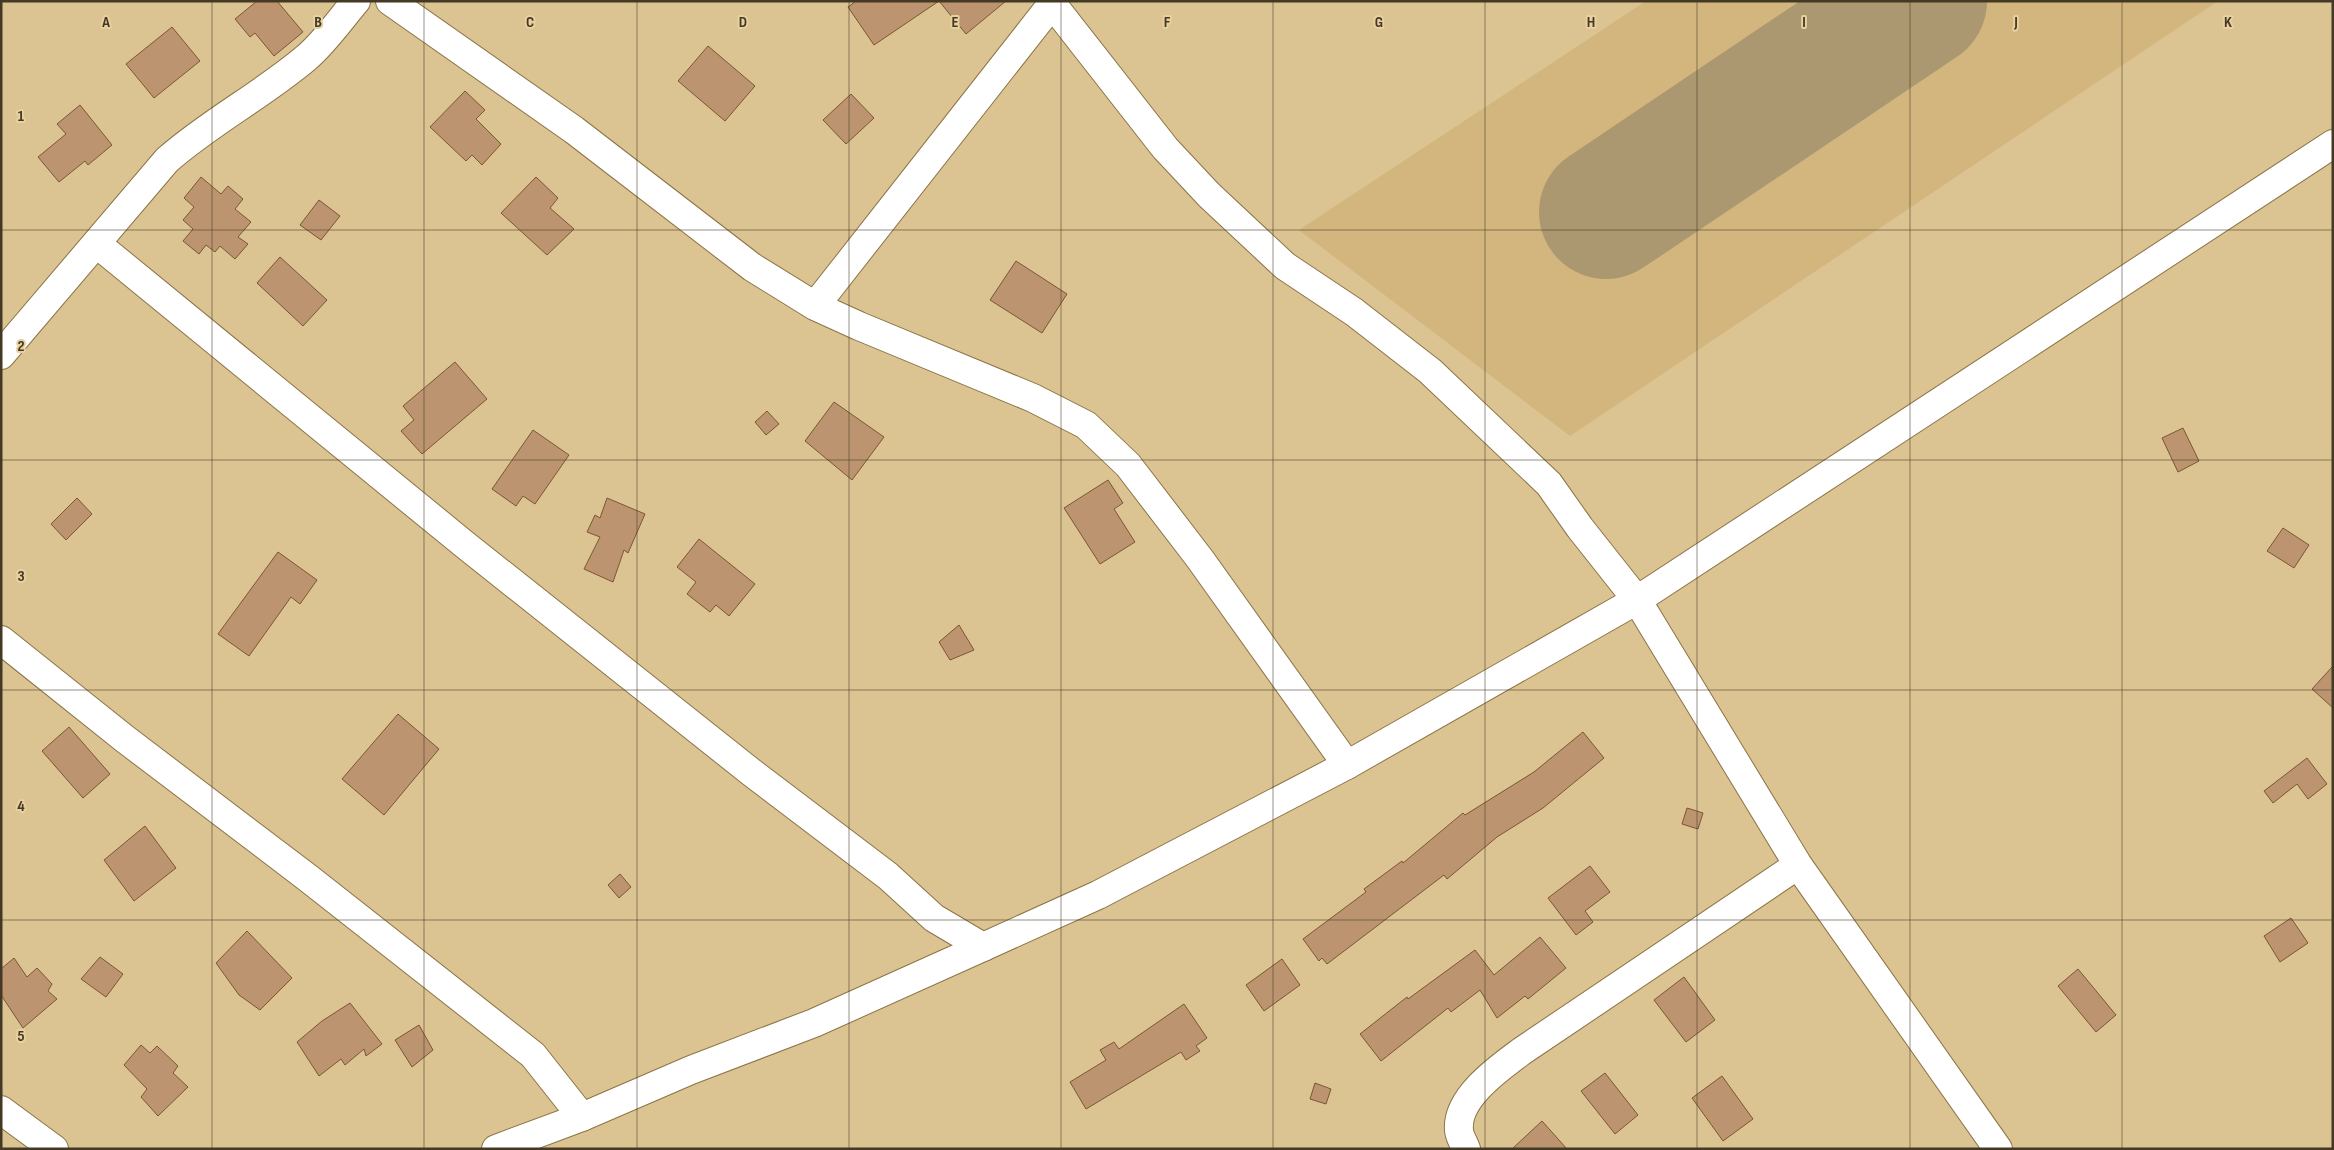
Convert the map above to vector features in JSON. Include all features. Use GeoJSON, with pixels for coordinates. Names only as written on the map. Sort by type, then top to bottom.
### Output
{"type":"FeatureCollection","features":[{"type":"Feature","properties":{"kind":"street"},"geometry":{"type":"LineString","coordinates":[[1,355],[167,160],[194,136],[262,92],[308,57],[356,1]]}},
{"type":"Feature","properties":{"kind":"street"},"geometry":{"type":"LineString","coordinates":[[390,1],[574,130],[752,266],[815,306],[1032,398],[1086,424],[1128,464],[1200,559],[1346,766]]}},
{"type":"Feature","properties":{"kind":"street"},"geometry":{"type":"LineString","coordinates":[[815,306],[1051,3],[1165,148],[1209,195],[1284,266],[1354,312],[1430,371],[1497,432],[1549,484],[1580,528],[1638,600],[1798,865],[1998,1149]]}},
{"type":"Feature","properties":{"kind":"street"},"geometry":{"type":"LineString","coordinates":[[496,1149],[582,1117],[691,1070],[814,1023],[983,947],[1098,895],[1346,766],[1638,600],[2333,144]]}},
{"type":"Feature","properties":{"kind":"street"},"geometry":{"type":"LineString","coordinates":[[97,244],[464,544],[752,772],[888,876],[934,918],[983,947]]}},
{"type":"Feature","properties":{"kind":"street"},"geometry":{"type":"LineString","coordinates":[[1,640],[125,740],[300,872],[533,1054],[582,1117]]}},
{"type":"Feature","properties":{"kind":"street"},"geometry":{"type":"LineString","coordinates":[[1466,1149],[1459,1130],[1464,1105],[1488,1076],[1522,1051],[1798,865]]}},
{"type":"Feature","properties":{"kind":"street"},"geometry":{"type":"LineString","coordinates":[[1,1110],[54,1149]]}},
{"type":"Feature","properties":{"kind":"shaded area"},"geometry":{"type":"Polygon","coordinates":[[[1646,1],[2218,1],[1570,436],[1299,230],[1646,1]]]}},
{"type":"Feature","properties":{"kind":"building"},"geometry":{"type":"Polygon","coordinates":[[[257,1],[277,1],[303,32],[274,56],[255,33],[250,37],[235,19],[257,1]]]}},
{"type":"Feature","properties":{"kind":"building"},"geometry":{"type":"Polygon","coordinates":[[[856,1],[939,1],[874,45],[848,7],[856,1]]]}},
{"type":"Feature","properties":{"kind":"building"},"geometry":{"type":"Polygon","coordinates":[[[939,1],[1006,1],[966,34],[939,1]]]}},
{"type":"Feature","properties":{"kind":"building"},"geometry":{"type":"Polygon","coordinates":[[[172,27],[200,61],[154,98],[126,64],[172,27]]]}},
{"type":"Feature","properties":{"kind":"building"},"geometry":{"type":"Polygon","coordinates":[[[708,46],[755,86],[725,121],[678,81],[708,46]]]}},
{"type":"Feature","properties":{"kind":"building"},"geometry":{"type":"Polygon","coordinates":[[[465,91],[485,110],[476,119],[501,144],[482,165],[472,155],[466,161],[430,127],[465,91]]]}},
{"type":"Feature","properties":{"kind":"building"},"geometry":{"type":"Polygon","coordinates":[[[851,94],[874,118],[846,144],[823,120],[851,94]]]}},
{"type":"Feature","properties":{"kind":"building"},"geometry":{"type":"Polygon","coordinates":[[[80,105],[112,145],[88,165],[85,161],[59,182],[38,157],[66,134],[57,124],[80,105]]]}},
{"type":"Feature","properties":{"kind":"building"},"geometry":{"type":"Polygon","coordinates":[[[201,177],[221,194],[228,186],[243,199],[235,209],[251,222],[238,237],[248,244],[235,259],[220,246],[215,252],[206,245],[199,254],[183,241],[193,229],[183,220],[194,207],[184,198],[201,177]]]}},
{"type":"Feature","properties":{"kind":"building"},"geometry":{"type":"Polygon","coordinates":[[[536,177],[558,198],[550,208],[574,229],[547,255],[501,213],[536,177]]]}},
{"type":"Feature","properties":{"kind":"building"},"geometry":{"type":"Polygon","coordinates":[[[319,200],[340,216],[321,240],[300,225],[319,200]]]}},
{"type":"Feature","properties":{"kind":"building"},"geometry":{"type":"Polygon","coordinates":[[[280,257],[327,300],[303,326],[257,283],[280,257]]]}},
{"type":"Feature","properties":{"kind":"building"},"geometry":{"type":"Polygon","coordinates":[[[1016,261],[1067,294],[1042,333],[990,300],[1016,261]]]}},
{"type":"Feature","properties":{"kind":"building"},"geometry":{"type":"Polygon","coordinates":[[[455,362],[487,399],[422,454],[401,431],[414,420],[403,406],[455,362]]]}},
{"type":"Feature","properties":{"kind":"building"},"geometry":{"type":"Polygon","coordinates":[[[834,402],[884,437],[852,480],[805,441],[834,402]]]}},
{"type":"Feature","properties":{"kind":"building"},"geometry":{"type":"Polygon","coordinates":[[[767,411],[779,424],[766,435],[755,422],[767,411]]]}},
{"type":"Feature","properties":{"kind":"building"},"geometry":{"type":"Polygon","coordinates":[[[2183,428],[2199,461],[2178,472],[2162,438],[2183,428]]]}},
{"type":"Feature","properties":{"kind":"building"},"geometry":{"type":"Polygon","coordinates":[[[533,430],[569,455],[535,504],[523,496],[516,506],[492,489],[533,430]]]}},
{"type":"Feature","properties":{"kind":"building"},"geometry":{"type":"Polygon","coordinates":[[[1108,480],[1123,503],[1114,509],[1135,542],[1100,564],[1064,508],[1108,480]]]}},
{"type":"Feature","properties":{"kind":"building"},"geometry":{"type":"Polygon","coordinates":[[[77,498],[92,514],[66,540],[51,524],[77,498]]]}},
{"type":"Feature","properties":{"kind":"building"},"geometry":{"type":"Polygon","coordinates":[[[607,498],[645,514],[628,553],[624,550],[613,582],[584,569],[600,537],[587,532],[595,515],[600,518],[607,498]]]}},
{"type":"Feature","properties":{"kind":"building"},"geometry":{"type":"Polygon","coordinates":[[[2283,528],[2309,545],[2294,568],[2267,551],[2283,528]]]}},
{"type":"Feature","properties":{"kind":"building"},"geometry":{"type":"Polygon","coordinates":[[[699,539],[755,584],[729,616],[716,605],[710,612],[687,594],[696,582],[677,567],[699,539]]]}},
{"type":"Feature","properties":{"kind":"building"},"geometry":{"type":"Polygon","coordinates":[[[278,552],[317,580],[300,604],[291,597],[249,656],[218,634],[278,552]]]}},
{"type":"Feature","properties":{"kind":"building"},"geometry":{"type":"Polygon","coordinates":[[[959,625],[974,650],[950,660],[939,642],[959,625]]]}},
{"type":"Feature","properties":{"kind":"building"},"geometry":{"type":"Polygon","coordinates":[[[2333,666],[2333,708],[2312,689],[2333,666]]]}},
{"type":"Feature","properties":{"kind":"building"},"geometry":{"type":"Polygon","coordinates":[[[398,714],[439,749],[384,815],[342,779],[398,714]]]}},
{"type":"Feature","properties":{"kind":"building"},"geometry":{"type":"Polygon","coordinates":[[[69,727],[110,774],[83,798],[42,751],[69,727]]]}},
{"type":"Feature","properties":{"kind":"building"},"geometry":{"type":"Polygon","coordinates":[[[1583,732],[1604,758],[1543,808],[1497,837],[1447,879],[1444,875],[1327,964],[1322,958],[1319,961],[1303,939],[1366,892],[1364,889],[1402,861],[1403,863],[1463,813],[1465,815],[1534,772],[1583,732]]]}},
{"type":"Feature","properties":{"kind":"building"},"geometry":{"type":"Polygon","coordinates":[[[2307,758],[2327,784],[2308,799],[2297,784],[2273,803],[2264,791],[2307,758]]]}},
{"type":"Feature","properties":{"kind":"building"},"geometry":{"type":"Polygon","coordinates":[[[1687,808],[1703,813],[1698,829],[1682,824],[1687,808]]]}},
{"type":"Feature","properties":{"kind":"building"},"geometry":{"type":"Polygon","coordinates":[[[145,826],[176,868],[134,901],[104,860],[145,826]]]}},
{"type":"Feature","properties":{"kind":"building"},"geometry":{"type":"Polygon","coordinates":[[[1590,866],[1610,892],[1585,911],[1593,922],[1576,935],[1548,898],[1590,866]]]}},
{"type":"Feature","properties":{"kind":"building"},"geometry":{"type":"Polygon","coordinates":[[[620,874],[631,887],[619,898],[608,885],[620,874]]]}},
{"type":"Feature","properties":{"kind":"building"},"geometry":{"type":"Polygon","coordinates":[[[2291,918],[2308,943],[2280,962],[2264,936],[2291,918]]]}},
{"type":"Feature","properties":{"kind":"building"},"geometry":{"type":"Polygon","coordinates":[[[247,931],[292,978],[260,1010],[239,995],[216,963],[247,931]]]}},
{"type":"Feature","properties":{"kind":"building"},"geometry":{"type":"Polygon","coordinates":[[[1540,937],[1566,968],[1528,999],[1525,996],[1497,1018],[1480,990],[1451,1012],[1448,1008],[1381,1061],[1360,1034],[1407,997],[1408,999],[1475,950],[1494,975],[1540,937]]]}},
{"type":"Feature","properties":{"kind":"building"},"geometry":{"type":"Polygon","coordinates":[[[100,957],[123,974],[106,997],[81,979],[100,957]]]}},
{"type":"Feature","properties":{"kind":"building"},"geometry":{"type":"Polygon","coordinates":[[[14,958],[27,977],[37,968],[52,984],[48,991],[57,999],[23,1028],[1,995],[1,969],[14,958]]]}},
{"type":"Feature","properties":{"kind":"building"},"geometry":{"type":"Polygon","coordinates":[[[1282,959],[1300,985],[1264,1011],[1246,985],[1282,959]]]}},
{"type":"Feature","properties":{"kind":"building"},"geometry":{"type":"Polygon","coordinates":[[[2078,969],[2116,1015],[2096,1032],[2058,986],[2078,969]]]}},
{"type":"Feature","properties":{"kind":"building"},"geometry":{"type":"Polygon","coordinates":[[[1684,977],[1715,1020],[1686,1042],[1654,1000],[1684,977]]]}},
{"type":"Feature","properties":{"kind":"building"},"geometry":{"type":"Polygon","coordinates":[[[350,1003],[382,1044],[366,1056],[364,1049],[345,1065],[341,1059],[319,1076],[297,1042],[322,1021],[350,1003]]]}},
{"type":"Feature","properties":{"kind":"building"},"geometry":{"type":"Polygon","coordinates":[[[1184,1004],[1207,1038],[1196,1046],[1200,1051],[1186,1060],[1181,1052],[1086,1109],[1070,1082],[1106,1060],[1100,1050],[1114,1042],[1119,1049],[1184,1004]]]}},
{"type":"Feature","properties":{"kind":"building"},"geometry":{"type":"Polygon","coordinates":[[[419,1025],[433,1050],[412,1067],[395,1040],[419,1025]]]}},
{"type":"Feature","properties":{"kind":"building"},"geometry":{"type":"Polygon","coordinates":[[[141,1045],[150,1053],[157,1046],[178,1066],[173,1073],[188,1087],[158,1116],[141,1097],[147,1089],[124,1065],[141,1045]]]}},
{"type":"Feature","properties":{"kind":"building"},"geometry":{"type":"Polygon","coordinates":[[[1605,1073],[1638,1115],[1615,1134],[1581,1091],[1605,1073]]]}},
{"type":"Feature","properties":{"kind":"building"},"geometry":{"type":"Polygon","coordinates":[[[1722,1076],[1753,1119],[1723,1141],[1692,1098],[1722,1076]]]}},
{"type":"Feature","properties":{"kind":"building"},"geometry":{"type":"Polygon","coordinates":[[[1315,1083],[1331,1089],[1326,1104],[1310,1099],[1315,1083]]]}},
{"type":"Feature","properties":{"kind":"building"},"geometry":{"type":"Polygon","coordinates":[[[1542,1121],[1567,1149],[1512,1149],[1542,1121]]]}},
{"type":"Feature","properties":{"kind":"runway"},"geometry":{"type":"LineString","coordinates":[[1606,212],[1920,1]]}}]}
